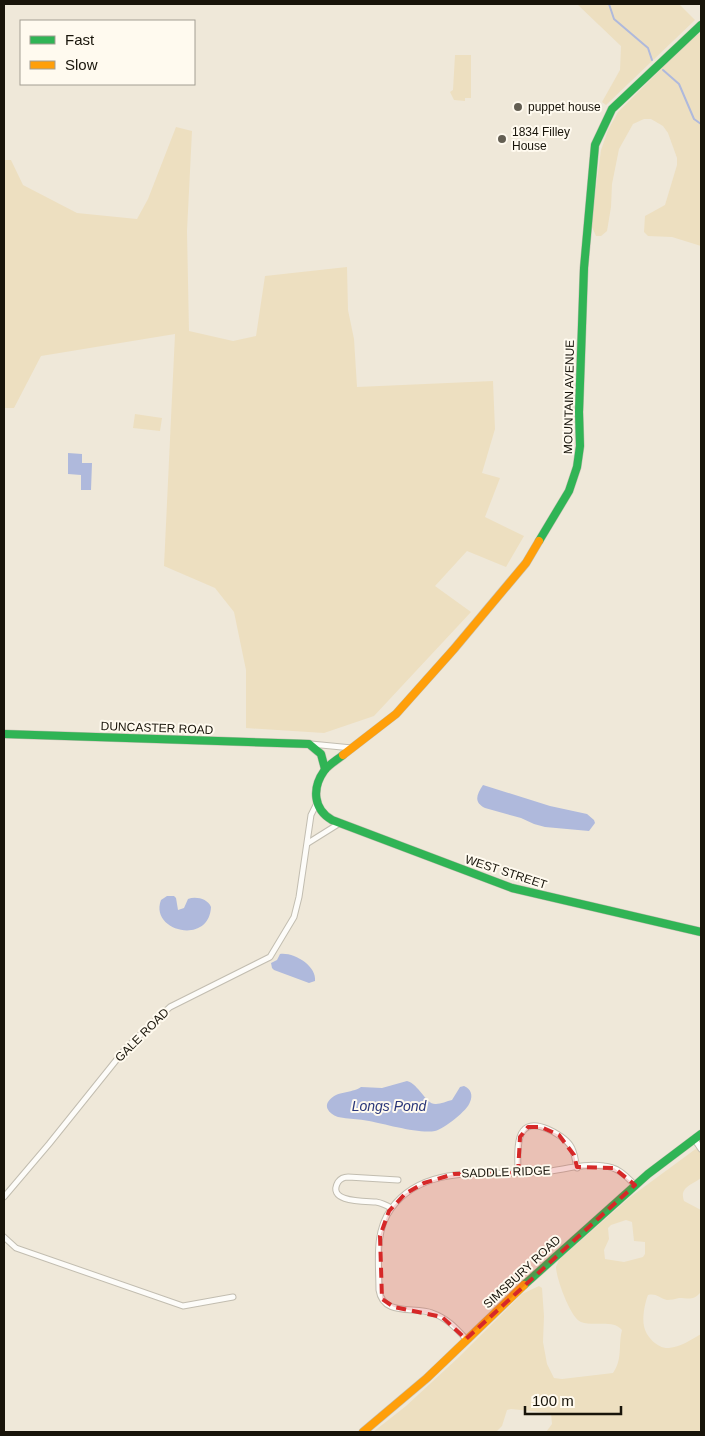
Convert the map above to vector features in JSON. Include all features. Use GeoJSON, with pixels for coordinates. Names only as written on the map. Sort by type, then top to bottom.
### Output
{"type":"FeatureCollection","features":[{"type":"Feature","properties":{"kind":"street","name":"MOUNTAIN AVENUE"},"geometry":{"type":"LineString","coordinates":[[317,803],[315,792],[325,770],[396,714],[454,649],[526,563],[569,491],[577,467],[580,446],[579,412],[584,268],[595,145],[612,109],[701,24]]}},
{"type":"Feature","properties":{"kind":"street","name":"DUNCASTER ROAD"},"geometry":{"type":"LineString","coordinates":[[4,734],[309,744],[353,748]]}},
{"type":"Feature","properties":{"kind":"street"},"geometry":{"type":"LineString","coordinates":[[309,744],[319,751],[325,762],[325,770]]}},
{"type":"Feature","properties":{"kind":"street","name":"WEST STREET"},"geometry":{"type":"LineString","coordinates":[[317,803],[324,815],[340,823],[512,888],[701,932]]}},
{"type":"Feature","properties":{"kind":"street","name":"GALE ROAD"},"geometry":{"type":"LineString","coordinates":[[4,1197],[126,1048],[170,1007],[270,957],[294,917],[312,815],[317,803]]}},
{"type":"Feature","properties":{"kind":"street"},"geometry":{"type":"LineString","coordinates":[[308,843],[340,823]]}},
{"type":"Feature","properties":{"kind":"street"},"geometry":{"type":"LineString","coordinates":[[518,1173],[521,1134],[525,1128],[533,1126],[547,1129],[567,1142],[573,1151],[577,1168]]}},
{"type":"Feature","properties":{"kind":"street"},"geometry":{"type":"LineString","coordinates":[[698,1137],[701,1149]]}},
{"type":"Feature","properties":{"kind":"street","name":"SIMSBURY ROAD"},"geometry":{"type":"LineString","coordinates":[[363,1432],[427,1378],[545,1264],[635,1185],[698,1137]]}},
{"type":"Feature","properties":{"kind":"street","name":"SADDLE RIDGE"},"geometry":{"type":"LineString","coordinates":[[466,1339],[450,1323],[438,1315],[394,1308],[382,1299],[379,1290],[379,1242],[383,1224],[391,1208],[405,1194],[417,1187],[444,1177],[463,1173],[518,1173],[600,1165],[620,1171],[635,1185]]}},
{"type":"Feature","properties":{"kind":"street"},"geometry":{"type":"LineString","coordinates":[[391,1208],[379,1202],[343,1198],[338,1193],[337,1185],[341,1179],[348,1177],[398,1180]]}},
{"type":"Feature","properties":{"kind":"street"},"geometry":{"type":"LineString","coordinates":[[4,1237],[16,1248],[183,1306],[233,1297]]}},
{"type":"Feature","properties":{"kind":"highlighted area"},"geometry":{"type":"Polygon","coordinates":[[[528,1127],[541,1127],[559,1135],[574,1155],[577,1167],[614,1168],[635,1185],[466,1339],[442,1317],[394,1307],[382,1299],[380,1236],[389,1211],[405,1194],[424,1183],[454,1174],[518,1173],[520,1137],[528,1127]]]}},
{"type":"Feature","properties":{"kind":"shaded area"},"geometry":{"type":"Polygon","coordinates":[[[577,4],[679,4],[695,20],[606,105],[602,102],[620,70],[621,46],[577,4]]]}},
{"type":"Feature","properties":{"kind":"shaded area"},"geometry":{"type":"Polygon","coordinates":[[[701,33],[701,246],[672,237],[648,236],[644,232],[645,216],[665,205],[677,165],[677,158],[668,133],[663,126],[651,119],[644,119],[633,124],[619,149],[612,184],[607,231],[601,236],[596,236],[591,225],[601,150],[608,130],[618,112],[692,38],[701,33]]]}},
{"type":"Feature","properties":{"kind":"shaded area"},"geometry":{"type":"Polygon","coordinates":[[[455,55],[471,55],[471,98],[465,98],[465,101],[454,100],[450,92],[453,90],[455,55]]]}},
{"type":"Feature","properties":{"kind":"shaded area"},"geometry":{"type":"Polygon","coordinates":[[[176,127],[192,131],[187,231],[189,331],[233,341],[256,336],[265,276],[347,267],[348,310],[354,339],[357,387],[493,381],[495,429],[482,473],[500,478],[485,517],[524,536],[506,567],[467,551],[435,586],[471,612],[374,716],[324,733],[246,728],[246,670],[234,612],[215,588],[164,566],[175,334],[41,356],[14,408],[4,408],[4,160],[11,160],[23,185],[77,213],[137,219],[148,199],[176,127]]]}},
{"type":"Feature","properties":{"kind":"shaded area"},"geometry":{"type":"Polygon","coordinates":[[[135,414],[162,418],[160,431],[133,428],[135,414]]]}},
{"type":"Feature","properties":{"kind":"shaded area"},"geometry":{"type":"Polygon","coordinates":[[[701,1145],[701,1178],[683,1192],[684,1201],[701,1210],[700,1293],[693,1298],[668,1300],[655,1295],[648,1295],[643,1319],[645,1330],[650,1338],[661,1347],[669,1348],[681,1345],[701,1334],[701,1432],[546,1432],[552,1424],[551,1413],[511,1409],[507,1410],[502,1426],[496,1432],[373,1432],[406,1406],[459,1357],[522,1294],[539,1286],[542,1288],[544,1316],[543,1342],[547,1364],[554,1378],[562,1379],[613,1373],[618,1362],[622,1330],[614,1325],[586,1323],[577,1319],[565,1298],[558,1280],[556,1267],[559,1260],[629,1198],[701,1145]],[[626,1220],[611,1225],[608,1228],[609,1239],[604,1250],[605,1259],[624,1262],[643,1257],[645,1254],[645,1242],[634,1241],[632,1222],[626,1220]]]}},
{"type":"Feature","properties":{"kind":"water"},"geometry":{"type":"Polygon","coordinates":[[[68,453],[82,454],[82,463],[92,463],[91,490],[81,490],[81,475],[68,474],[68,453]]]}},
{"type":"Feature","properties":{"kind":"water"},"geometry":{"type":"Polygon","coordinates":[[[483,785],[550,806],[587,814],[595,823],[589,831],[545,827],[485,808],[481,806],[477,798],[483,785]]]}},
{"type":"Feature","properties":{"kind":"water"},"geometry":{"type":"Polygon","coordinates":[[[167,896],[174,896],[176,898],[178,910],[184,908],[188,899],[205,900],[211,907],[208,919],[201,927],[191,930],[181,930],[171,926],[163,920],[160,911],[161,900],[167,896]]]}},
{"type":"Feature","properties":{"kind":"water"},"geometry":{"type":"Polygon","coordinates":[[[280,954],[292,955],[304,961],[315,975],[315,981],[309,983],[274,970],[271,963],[277,960],[280,954]]]}},
{"type":"Feature","properties":{"kind":"water","name":"Longs Pond"},"geometry":{"type":"Polygon","coordinates":[[[407,1081],[415,1086],[432,1103],[438,1104],[452,1100],[460,1087],[464,1086],[470,1091],[471,1099],[465,1110],[450,1123],[439,1130],[428,1132],[338,1117],[331,1113],[327,1107],[331,1098],[339,1094],[361,1087],[382,1088],[407,1081]]]}},
{"type":"Feature","properties":{"kind":"waterway"},"geometry":{"type":"LineString","coordinates":[[609,4],[614,19],[648,48],[652,60]]}},
{"type":"Feature","properties":{"kind":"waterway"},"geometry":{"type":"LineString","coordinates":[[663,70],[679,84],[694,119],[701,124]]}},
{"type":"Feature","properties":{"kind":"traffic: fast"},"geometry":{"type":"LineString","coordinates":[[539,541],[569,491],[577,467],[580,446],[579,412],[584,268],[595,145],[612,109],[701,25]]}},
{"type":"Feature","properties":{"kind":"traffic: fast"},"geometry":{"type":"LineString","coordinates":[[4,734],[309,744],[321,754],[325,769]]}},
{"type":"Feature","properties":{"kind":"traffic: fast"},"geometry":{"type":"LineString","coordinates":[[343,755],[324,771],[316,791],[316,798],[321,810],[332,820],[512,888],[701,932]]}},
{"type":"Feature","properties":{"kind":"traffic: fast"},"geometry":{"type":"LineString","coordinates":[[524,1285],[648,1174],[701,1134]]}},
{"type":"Feature","properties":{"kind":"traffic: slow"},"geometry":{"type":"LineString","coordinates":[[343,755],[396,714],[454,649],[526,563],[539,541]]}},
{"type":"Feature","properties":{"kind":"traffic: slow"},"geometry":{"type":"LineString","coordinates":[[363,1432],[427,1378],[524,1285]]}},
{"type":"Feature","properties":{"kind":"place","name":"puppet house"},"geometry":{"type":"Point","coordinates":[518,107]}},
{"type":"Feature","properties":{"kind":"place","name":"1834 Filley House"},"geometry":{"type":"Point","coordinates":[502,139]}}]}
